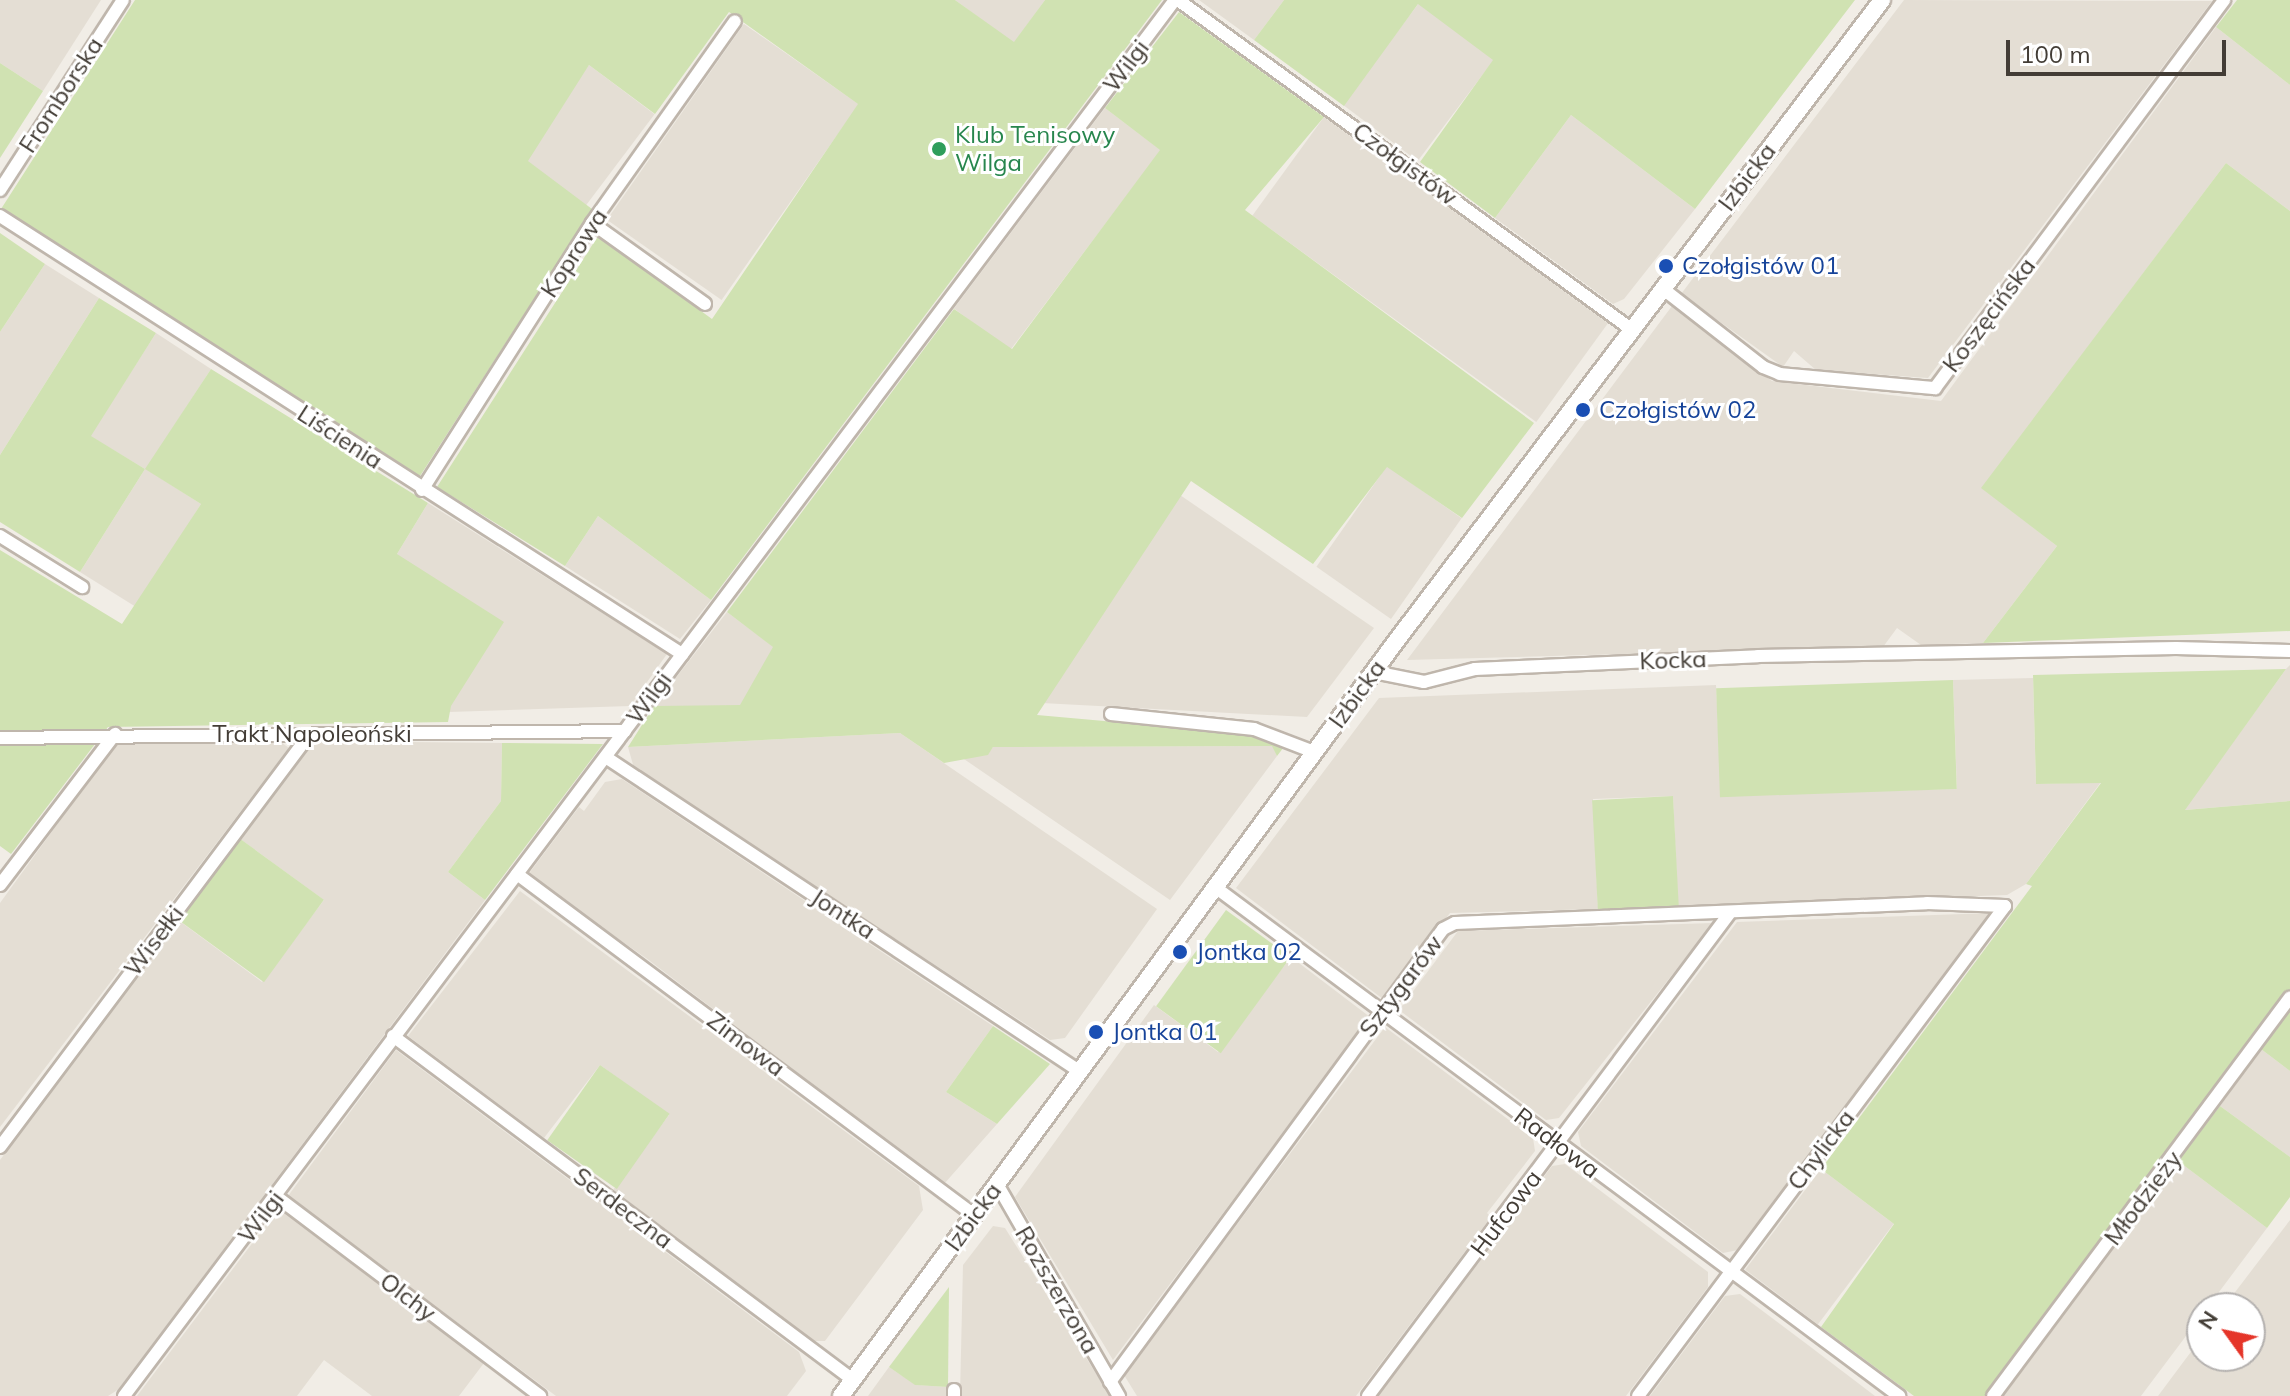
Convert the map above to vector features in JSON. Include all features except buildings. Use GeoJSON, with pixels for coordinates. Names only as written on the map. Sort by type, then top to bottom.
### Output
{"type":"FeatureCollection","features":[{"type":"Feature","properties":{"kind":"street","name":"Fromborska"},"geometry":{"type":"LineString","coordinates":[[0,190],[123,0]]}},
{"type":"Feature","properties":{"kind":"street","name":"Czołgistów"},"geometry":{"type":"LineString","coordinates":[[1176,0],[1631,329]]}},
{"type":"Feature","properties":{"kind":"street","name":"Wilgi"},"geometry":{"type":"LineString","coordinates":[[124,1396],[277,1197],[393,1036],[607,758],[682,654],[1176,0]]}},
{"type":"Feature","properties":{"kind":"street","name":"Izbicka"},"geometry":{"type":"LineString","coordinates":[[841,1396],[1314,752],[1882,0]]}},
{"type":"Feature","properties":{"kind":"street","name":"Koszęcińska"},"geometry":{"type":"LineString","coordinates":[[1662,288],[1763,367],[1780,374],[1935,388],[2224,0]]}},
{"type":"Feature","properties":{"kind":"street","name":"Koprowa"},"geometry":{"type":"LineString","coordinates":[[422,490],[592,223],[735,21]]}},
{"type":"Feature","properties":{"kind":"street","name":"Liścienia"},"geometry":{"type":"LineString","coordinates":[[0,216],[422,490],[682,654]]}},
{"type":"Feature","properties":{"kind":"street"},"geometry":{"type":"LineString","coordinates":[[592,223],[705,304]]}},
{"type":"Feature","properties":{"kind":"street"},"geometry":{"type":"LineString","coordinates":[[0,536],[82,587]]}},
{"type":"Feature","properties":{"kind":"street","name":"Kocka"},"geometry":{"type":"LineString","coordinates":[[1374,672],[1424,682],[1475,669],[2176,648],[2290,651]]}},
{"type":"Feature","properties":{"kind":"street"},"geometry":{"type":"LineString","coordinates":[[1111,714],[1254,729],[1314,752]]}},
{"type":"Feature","properties":{"kind":"street","name":"Trakt Napoleoński"},"geometry":{"type":"LineString","coordinates":[[0,738],[115,734],[625,731]]}},
{"type":"Feature","properties":{"kind":"street"},"geometry":{"type":"LineString","coordinates":[[0,885],[115,734]]}},
{"type":"Feature","properties":{"kind":"street","name":"Wisełki"},"geometry":{"type":"LineString","coordinates":[[0,1147],[309,735]]}},
{"type":"Feature","properties":{"kind":"street","name":"Jontka"},"geometry":{"type":"LineString","coordinates":[[607,758],[1079,1071]]}},
{"type":"Feature","properties":{"kind":"street","name":"Zimowa"},"geometry":{"type":"LineString","coordinates":[[517,874],[974,1215]]}},
{"type":"Feature","properties":{"kind":"street","name":"Radłowa"},"geometry":{"type":"LineString","coordinates":[[1215,887],[1899,1396]]}},
{"type":"Feature","properties":{"kind":"street","name":"Sztygarów"},"geometry":{"type":"LineString","coordinates":[[1110,1382],[1443,929],[1455,923],[1729,914],[1927,903],[2005,906]]}},
{"type":"Feature","properties":{"kind":"street","name":"Chylicka"},"geometry":{"type":"LineString","coordinates":[[1638,1396],[2005,906]]}},
{"type":"Feature","properties":{"kind":"street","name":"Hufcowa"},"geometry":{"type":"LineString","coordinates":[[1368,1396],[1729,914]]}},
{"type":"Feature","properties":{"kind":"street","name":"Młodzieży"},"geometry":{"type":"LineString","coordinates":[[1993,1396],[2290,998]]}},
{"type":"Feature","properties":{"kind":"street","name":"Serdeczna"},"geometry":{"type":"LineString","coordinates":[[393,1036],[853,1380]]}},
{"type":"Feature","properties":{"kind":"street","name":"Rozszerzona"},"geometry":{"type":"LineString","coordinates":[[997,1184],[1119,1396]]}},
{"type":"Feature","properties":{"kind":"street","name":"Olchy"},"geometry":{"type":"LineString","coordinates":[[277,1197],[540,1396]]}},
{"type":"Feature","properties":{"kind":"shaded area"},"geometry":{"type":"Polygon","coordinates":[[[0,0],[101,0],[43,91],[0,63],[0,0]]]}},
{"type":"Feature","properties":{"kind":"shaded area"},"geometry":{"type":"Polygon","coordinates":[[[955,0],[1045,0],[1014,43],[955,0]]]}},
{"type":"Feature","properties":{"kind":"shaded area"},"geometry":{"type":"Polygon","coordinates":[[[1199,0],[1284,0],[1254,40],[1199,0]]]}},
{"type":"Feature","properties":{"kind":"shaded area"},"geometry":{"type":"Polygon","coordinates":[[[1904,0],[2212,1],[1928,378],[1816,370],[1794,351],[1783,367],[1681,294],[1904,0]]]}},
{"type":"Feature","properties":{"kind":"shaded area"},"geometry":{"type":"Polygon","coordinates":[[[1419,3],[1494,60],[1418,161],[1343,104],[1419,3]]]}},
{"type":"Feature","properties":{"kind":"shaded area"},"geometry":{"type":"Polygon","coordinates":[[[744,24],[859,104],[722,300],[607,220],[744,24]]]}},
{"type":"Feature","properties":{"kind":"shaded area"},"geometry":{"type":"Polygon","coordinates":[[[2216,27],[2290,85],[2290,211],[2226,163],[1982,488],[2057,546],[1983,643],[1921,645],[1897,628],[1883,647],[1407,660],[1672,306],[1772,381],[1941,401],[2216,27]]]}},
{"type":"Feature","properties":{"kind":"shaded area"},"geometry":{"type":"Polygon","coordinates":[[[589,65],[654,114],[586,205],[520,156],[589,65]]]}},
{"type":"Feature","properties":{"kind":"shaded area"},"geometry":{"type":"Polygon","coordinates":[[[1105,108],[1161,150],[1010,351],[954,308],[1105,108]]]}},
{"type":"Feature","properties":{"kind":"shaded area"},"geometry":{"type":"Polygon","coordinates":[[[1571,115],[1695,209],[1624,299],[1613,304],[1495,218],[1571,115]]]}},
{"type":"Feature","properties":{"kind":"shaded area"},"geometry":{"type":"Polygon","coordinates":[[[1324,117],[1608,323],[1536,422],[1252,216],[1324,117]]]}},
{"type":"Feature","properties":{"kind":"shaded area"},"geometry":{"type":"Polygon","coordinates":[[[45,264],[99,298],[0,455],[0,332],[45,264]]]}},
{"type":"Feature","properties":{"kind":"shaded area"},"geometry":{"type":"Polygon","coordinates":[[[156,333],[211,369],[146,469],[201,504],[136,607],[80,572],[145,469],[90,436],[156,333]]]}},
{"type":"Feature","properties":{"kind":"shaded area"},"geometry":{"type":"Polygon","coordinates":[[[1387,466],[1462,518],[1391,619],[1316,567],[1387,466]]]}},
{"type":"Feature","properties":{"kind":"shaded area"},"geometry":{"type":"Polygon","coordinates":[[[1180,495],[1374,628],[1307,717],[1042,703],[1180,495]]]}},
{"type":"Feature","properties":{"kind":"shaded area"},"geometry":{"type":"Polygon","coordinates":[[[428,503],[667,654],[630,706],[449,712],[397,554],[428,503]]]}},
{"type":"Feature","properties":{"kind":"shaded area"},"geometry":{"type":"Polygon","coordinates":[[[598,516],[711,600],[680,639],[565,566],[598,516]]]}},
{"type":"Feature","properties":{"kind":"shaded area"},"geometry":{"type":"Polygon","coordinates":[[[727,612],[818,680],[740,706],[654,706],[727,612]]]}},
{"type":"Feature","properties":{"kind":"shaded area"},"geometry":{"type":"Polygon","coordinates":[[[2290,665],[2290,801],[2184,810],[2286,669],[2290,665]]]}},
{"type":"Feature","properties":{"kind":"shaded area"},"geometry":{"type":"Polygon","coordinates":[[[2033,678],[2036,784],[2101,782],[2026,884],[2007,895],[1678,907],[1673,796],[1593,799],[1598,909],[1450,913],[1383,999],[1236,888],[1379,698],[1716,685],[1721,795],[1957,789],[1953,680],[2033,678]]]}},
{"type":"Feature","properties":{"kind":"shaded area"},"geometry":{"type":"Polygon","coordinates":[[[900,733],[1157,909],[1065,1038],[1050,1040],[634,768],[628,747],[900,733]]]}},
{"type":"Feature","properties":{"kind":"shaded area"},"geometry":{"type":"Polygon","coordinates":[[[120,738],[278,740],[289,748],[0,1127],[0,903],[120,738]]]}},
{"type":"Feature","properties":{"kind":"shaded area"},"geometry":{"type":"Polygon","coordinates":[[[313,741],[502,743],[501,801],[448,872],[485,900],[119,1389],[108,1396],[0,1396],[0,1160],[178,920],[262,982],[324,900],[239,838],[313,741]]]}},
{"type":"Feature","properties":{"kind":"shaded area"},"geometry":{"type":"Polygon","coordinates":[[[1273,746],[1277,756],[1170,900],[961,757],[987,755],[993,747],[1273,746]]]}},
{"type":"Feature","properties":{"kind":"shaded area"},"geometry":{"type":"Polygon","coordinates":[[[622,779],[993,1026],[946,1092],[997,1124],[944,1184],[646,958],[527,876],[579,807],[584,811],[605,782],[622,779]]]}},
{"type":"Feature","properties":{"kind":"shaded area"},"geometry":{"type":"Polygon","coordinates":[[[520,891],[919,1186],[923,1210],[825,1341],[814,1341],[613,1190],[669,1115],[600,1065],[544,1138],[408,1036],[520,891]]]}},
{"type":"Feature","properties":{"kind":"shaded area"},"geometry":{"type":"Polygon","coordinates":[[[1992,913],[1738,1250],[1723,1253],[1581,1146],[1578,1132],[1737,922],[1992,913]]]}},
{"type":"Feature","properties":{"kind":"shaded area"},"geometry":{"type":"Polygon","coordinates":[[[1713,923],[1559,1118],[1546,1120],[1399,1010],[1458,931],[1713,923]]]}},
{"type":"Feature","properties":{"kind":"shaded area"},"geometry":{"type":"Polygon","coordinates":[[[1291,957],[1370,1017],[1113,1360],[1015,1197],[1154,1005],[1218,1052],[1291,957]]]}},
{"type":"Feature","properties":{"kind":"shaded area"},"geometry":{"type":"Polygon","coordinates":[[[1385,1027],[1533,1138],[1535,1151],[1487,1213],[1491,1217],[1356,1396],[1137,1396],[1124,1375],[1385,1027]]]}},
{"type":"Feature","properties":{"kind":"shaded area"},"geometry":{"type":"Polygon","coordinates":[[[2261,1049],[2290,1071],[2290,1157],[2220,1106],[2261,1049]]]}},
{"type":"Feature","properties":{"kind":"shaded area"},"geometry":{"type":"Polygon","coordinates":[[[396,1050],[799,1352],[806,1371],[787,1396],[556,1396],[288,1196],[396,1050]]]}},
{"type":"Feature","properties":{"kind":"shaded area"},"geometry":{"type":"Polygon","coordinates":[[[2178,1161],[2267,1228],[2219,1292],[2186,1292],[2186,1336],[2141,1396],[2001,1396],[2178,1161]]]}},
{"type":"Feature","properties":{"kind":"shaded area"},"geometry":{"type":"Polygon","coordinates":[[[1565,1164],[1708,1272],[1708,1287],[1626,1396],[1378,1396],[1552,1166],[1565,1164]]]}},
{"type":"Feature","properties":{"kind":"shaded area"},"geometry":{"type":"Polygon","coordinates":[[[1821,1169],[1894,1224],[1818,1324],[1745,1270],[1821,1169]]]}},
{"type":"Feature","properties":{"kind":"shaded area"},"geometry":{"type":"Polygon","coordinates":[[[278,1209],[484,1363],[459,1396],[372,1396],[324,1360],[297,1396],[137,1396],[278,1209]]]}},
{"type":"Feature","properties":{"kind":"shaded area"},"geometry":{"type":"Polygon","coordinates":[[[2290,1220],[2290,1396],[2158,1396],[2186,1358],[2186,1372],[2266,1372],[2266,1292],[2235,1292],[2290,1220]]]}},
{"type":"Feature","properties":{"kind":"shaded area"},"geometry":{"type":"Polygon","coordinates":[[[993,1226],[1005,1228],[1110,1396],[960,1396],[963,1265],[993,1226]]]}},
{"type":"Feature","properties":{"kind":"shaded area"},"geometry":{"type":"Polygon","coordinates":[[[1740,1294],[1875,1396],[1650,1396],[1725,1296],[1740,1294]]]}},
{"type":"Feature","properties":{"kind":"shaded area"},"geometry":{"type":"Polygon","coordinates":[[[889,1367],[916,1385],[948,1387],[947,1396],[868,1396],[889,1367]]]}},
{"type":"Feature","properties":{"kind":"green space"},"geometry":{"type":"Polygon","coordinates":[[[135,0],[955,0],[1014,42],[1045,0],[1162,0],[711,600],[598,516],[565,566],[437,487],[598,236],[712,319],[858,104],[729,12],[655,114],[589,65],[528,161],[592,209],[420,476],[1,209],[135,0]]]}},
{"type":"Feature","properties":{"kind":"green space"},"geometry":{"type":"Polygon","coordinates":[[[1284,0],[1855,0],[1695,209],[1571,115],[1495,218],[1420,162],[1493,60],[1418,4],[1344,106],[1254,40],[1284,0]]]}},
{"type":"Feature","properties":{"kind":"green space"},"geometry":{"type":"Polygon","coordinates":[[[2237,0],[2290,0],[2290,85],[2216,27],[2237,0]]]}},
{"type":"Feature","properties":{"kind":"green space"},"geometry":{"type":"Polygon","coordinates":[[[1179,12],[1324,117],[1245,210],[1534,423],[1462,518],[1387,467],[1313,564],[1191,481],[1037,715],[1272,736],[1287,743],[1277,756],[1272,746],[993,747],[988,755],[944,763],[900,733],[628,747],[654,706],[740,705],[773,647],[727,612],[954,309],[1012,349],[1160,150],[1105,108],[1179,12]]]}},
{"type":"Feature","properties":{"kind":"green space"},"geometry":{"type":"Polygon","coordinates":[[[0,63],[43,91],[0,158],[0,63]]]}},
{"type":"Feature","properties":{"kind":"green space"},"geometry":{"type":"Polygon","coordinates":[[[2226,163],[2290,211],[2290,631],[1983,643],[2057,546],[1981,488],[2226,163]]]}},
{"type":"Feature","properties":{"kind":"green space"},"geometry":{"type":"Polygon","coordinates":[[[0,233],[45,264],[0,332],[0,233]]]}},
{"type":"Feature","properties":{"kind":"green space"},"geometry":{"type":"Polygon","coordinates":[[[99,298],[156,333],[91,436],[145,469],[80,572],[0,522],[0,455],[99,298]]]}},
{"type":"Feature","properties":{"kind":"green space"},"geometry":{"type":"Polygon","coordinates":[[[211,369],[428,503],[397,554],[504,622],[451,706],[448,722],[108,727],[11,854],[0,846],[0,746],[10,745],[9,731],[0,731],[0,550],[122,624],[201,504],[145,469],[211,369]]]}},
{"type":"Feature","properties":{"kind":"green space"},"geometry":{"type":"Polygon","coordinates":[[[2286,669],[2185,810],[2290,801],[2290,990],[1986,1396],[1914,1396],[1821,1327],[1894,1224],[1821,1169],[2032,886],[2026,884],[2101,783],[2036,784],[2033,675],[2286,669]]]}},
{"type":"Feature","properties":{"kind":"green space"},"geometry":{"type":"Polygon","coordinates":[[[1953,680],[1957,789],[1720,797],[1716,688],[1953,680]]]}},
{"type":"Feature","properties":{"kind":"green space"},"geometry":{"type":"Polygon","coordinates":[[[502,743],[603,744],[485,900],[448,872],[501,801],[502,743]]]}},
{"type":"Feature","properties":{"kind":"green space"},"geometry":{"type":"Polygon","coordinates":[[[1673,796],[1679,907],[1598,911],[1592,800],[1673,796]]]}},
{"type":"Feature","properties":{"kind":"green space"},"geometry":{"type":"Polygon","coordinates":[[[239,838],[324,900],[264,982],[179,921],[239,838]]]}},
{"type":"Feature","properties":{"kind":"green space"},"geometry":{"type":"Polygon","coordinates":[[[1226,910],[1291,957],[1221,1053],[1156,1006],[1226,910]]]}},
{"type":"Feature","properties":{"kind":"green space"},"geometry":{"type":"Polygon","coordinates":[[[2290,1010],[2290,1071],[2261,1049],[2290,1010]]]}},
{"type":"Feature","properties":{"kind":"green space"},"geometry":{"type":"Polygon","coordinates":[[[993,1026],[1050,1064],[997,1124],[946,1092],[993,1026]]]}},
{"type":"Feature","properties":{"kind":"green space"},"geometry":{"type":"Polygon","coordinates":[[[600,1065],[670,1114],[617,1189],[547,1140],[600,1065]]]}},
{"type":"Feature","properties":{"kind":"green space"},"geometry":{"type":"Polygon","coordinates":[[[2220,1106],[2290,1157],[2290,1197],[2267,1228],[2178,1161],[2220,1106]]]}},
{"type":"Feature","properties":{"kind":"green space"},"geometry":{"type":"Polygon","coordinates":[[[949,1287],[948,1387],[915,1385],[889,1367],[949,1287]]]}},
{"type":"Feature","properties":{"kind":"place","name":"Klub Tenisowy Wilga"},"geometry":{"type":"Point","coordinates":[939,149]}},
{"type":"Feature","properties":{"kind":"place","name":"Czołgistów 01"},"geometry":{"type":"Point","coordinates":[1666,266]}},
{"type":"Feature","properties":{"kind":"place","name":"Czołgistów 02"},"geometry":{"type":"Point","coordinates":[1583,410]}},
{"type":"Feature","properties":{"kind":"place","name":"Jontka 02"},"geometry":{"type":"Point","coordinates":[1180,952]}},
{"type":"Feature","properties":{"kind":"place","name":"Jontka 01"},"geometry":{"type":"Point","coordinates":[1096,1032]}}]}
